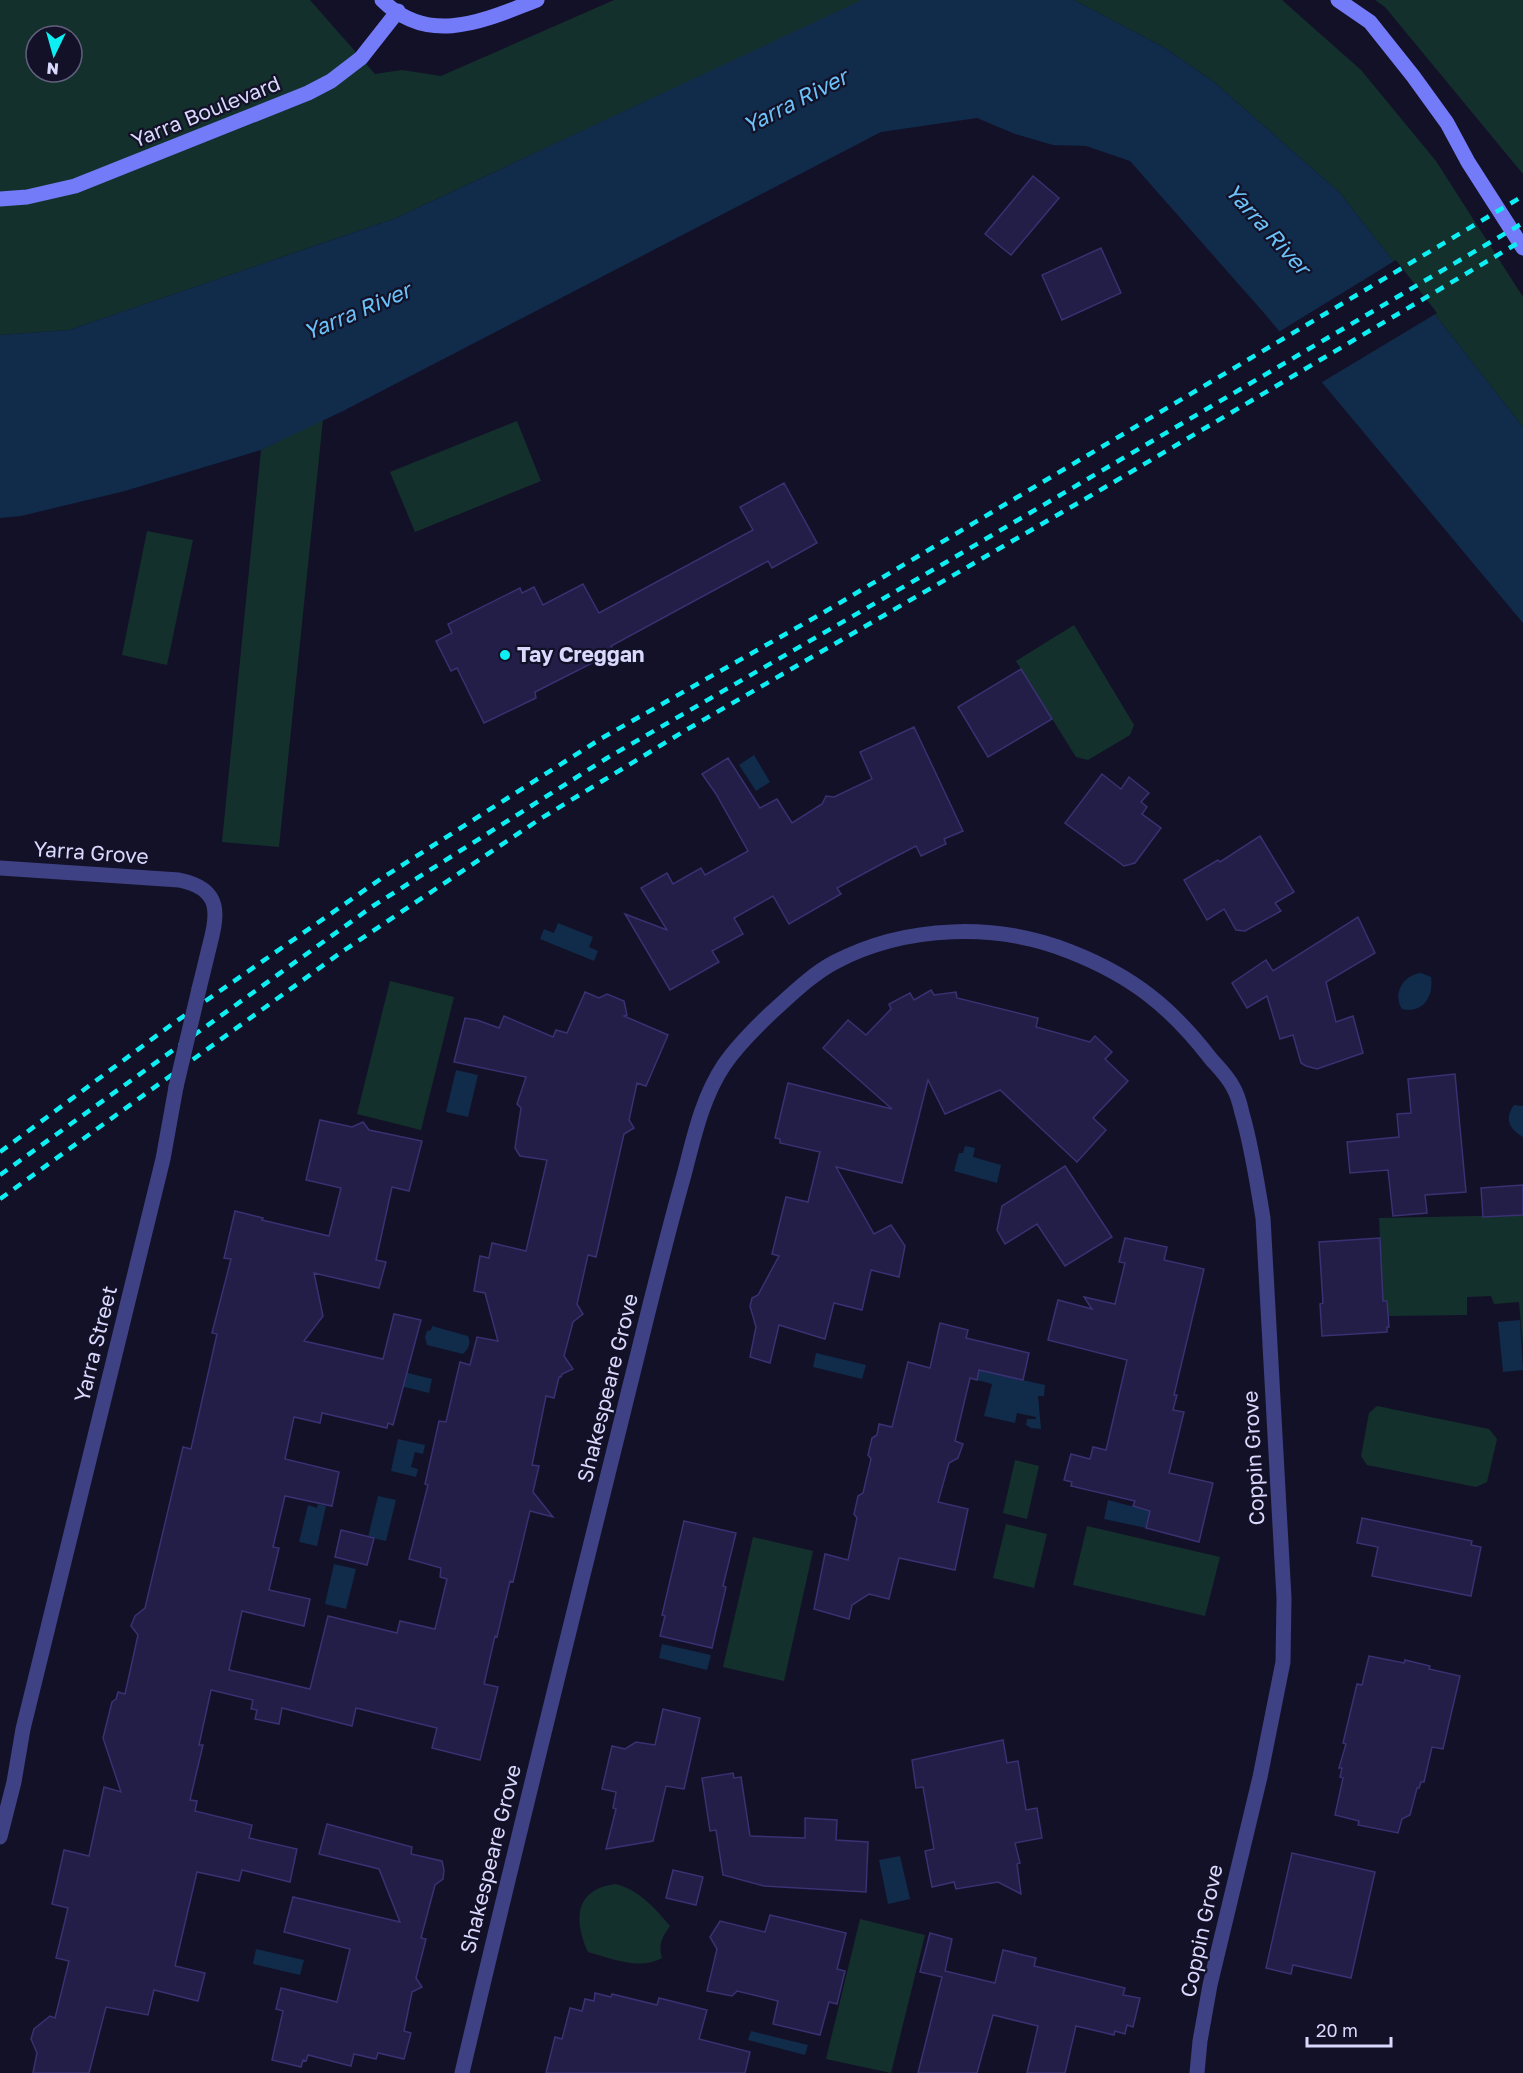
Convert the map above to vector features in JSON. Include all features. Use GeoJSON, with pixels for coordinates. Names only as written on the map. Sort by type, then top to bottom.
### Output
{"type":"FeatureCollection","features":[{"type":"Feature","properties":{"kind":"main road"},"geometry":{"type":"LineString","coordinates":[[382,0],[398,12],[425,26],[445,27],[467,25],[490,19],[537,0]]}},
{"type":"Feature","properties":{"kind":"main road"},"geometry":{"type":"LineString","coordinates":[[1338,0],[1370,22],[1413,76],[1447,123],[1468,162],[1523,248]]}},
{"type":"Feature","properties":{"kind":"main road","name":"Yarra Boulevard"},"geometry":{"type":"LineString","coordinates":[[0,199],[27,197],[75,186],[308,93],[332,81],[361,58],[398,12]]}},
{"type":"Feature","properties":{"kind":"street","name":"Yarra Grove"},"geometry":{"type":"LineString","coordinates":[[0,868],[179,879]]}},
{"type":"Feature","properties":{"kind":"street","name":"Yarra Street"},"geometry":{"type":"LineString","coordinates":[[0,1837],[15,1782],[23,1729],[160,1171],[176,1088],[215,927],[216,911],[205,890],[191,882],[179,879]]}},
{"type":"Feature","properties":{"kind":"street","name":"Shakespeare Grove"},"geometry":{"type":"LineString","coordinates":[[462,2073],[667,1235],[703,1105],[723,1066],[754,1029],[789,996],[832,963],[885,942],[918,935],[979,932],[1035,941]]}},
{"type":"Feature","properties":{"kind":"street","name":"Coppin Grove"},"geometry":{"type":"LineString","coordinates":[[1035,941],[1063,948],[1087,958],[1112,970],[1138,987],[1177,1018],[1208,1055],[1235,1089],[1246,1126],[1263,1218],[1284,1598],[1283,1662],[1260,1777],[1210,1985],[1197,2073]]}},
{"type":"Feature","properties":{"kind":"green space"},"geometry":{"type":"Polygon","coordinates":[[[0,0],[310,0],[375,74],[402,70],[441,76],[614,0],[863,0],[396,218],[69,330],[0,335],[0,0]]]}},
{"type":"Feature","properties":{"kind":"green space"},"geometry":{"type":"Polygon","coordinates":[[[1074,0],[1282,0],[1361,70],[1436,161],[1523,297],[1523,427],[1340,193],[1214,82],[1165,48],[1074,0]]]}},
{"type":"Feature","properties":{"kind":"green space"},"geometry":{"type":"Polygon","coordinates":[[[1375,0],[1523,0],[1523,174],[1385,7],[1375,0]]]}},
{"type":"Feature","properties":{"kind":"green space"},"geometry":{"type":"Polygon","coordinates":[[[323,419],[279,847],[222,842],[261,450],[323,419]]]}},
{"type":"Feature","properties":{"kind":"green space"},"geometry":{"type":"Polygon","coordinates":[[[517,421],[541,481],[415,532],[390,472],[517,421]]]}},
{"type":"Feature","properties":{"kind":"green space"},"geometry":{"type":"Polygon","coordinates":[[[147,531],[193,540],[167,665],[122,655],[147,531]]]}},
{"type":"Feature","properties":{"kind":"green space"},"geometry":{"type":"Polygon","coordinates":[[[1074,625],[1134,725],[1130,735],[1088,760],[1076,757],[1016,661],[1074,625]]]}},
{"type":"Feature","properties":{"kind":"green space"},"geometry":{"type":"Polygon","coordinates":[[[390,981],[454,997],[421,1130],[357,1114],[390,981]]]}},
{"type":"Feature","properties":{"kind":"green space"},"geometry":{"type":"Polygon","coordinates":[[[1523,1215],[1523,1347],[1519,1302],[1494,1304],[1491,1296],[1467,1297],[1467,1315],[1388,1316],[1387,1301],[1383,1301],[1379,1218],[1523,1215]]]}},
{"type":"Feature","properties":{"kind":"green space"},"geometry":{"type":"Polygon","coordinates":[[[1377,1406],[1489,1429],[1497,1439],[1487,1482],[1476,1487],[1367,1465],[1361,1456],[1369,1413],[1377,1406]]]}},
{"type":"Feature","properties":{"kind":"green space"},"geometry":{"type":"Polygon","coordinates":[[[1015,1460],[1039,1466],[1027,1519],[1003,1513],[1015,1460]]]}},
{"type":"Feature","properties":{"kind":"green space"},"geometry":{"type":"Polygon","coordinates":[[[1006,1524],[1047,1534],[1034,1588],[993,1578],[1006,1524]]]}},
{"type":"Feature","properties":{"kind":"green space"},"geometry":{"type":"Polygon","coordinates":[[[1087,1526],[1220,1557],[1205,1616],[1073,1585],[1087,1526]]]}},
{"type":"Feature","properties":{"kind":"green space"},"geometry":{"type":"Polygon","coordinates":[[[753,1537],[813,1551],[784,1681],[723,1667],[753,1537]]]}},
{"type":"Feature","properties":{"kind":"green space"},"geometry":{"type":"Polygon","coordinates":[[[615,1884],[639,1895],[670,1926],[660,1949],[662,1958],[653,1962],[635,1963],[588,1952],[581,1929],[581,1908],[592,1893],[601,1887],[615,1884]]]}},
{"type":"Feature","properties":{"kind":"green space"},"geometry":{"type":"Polygon","coordinates":[[[860,1919],[925,1935],[891,2073],[826,2059],[860,1919]]]}},
{"type":"Feature","properties":{"kind":"water","name":"Yarra River"},"geometry":{"type":"Polygon","coordinates":[[[862,0],[1074,0],[1165,48],[1214,82],[1340,193],[1523,427],[1523,623],[1264,313],[1130,161],[1086,146],[1053,145],[1015,134],[977,118],[881,132],[343,411],[261,450],[125,491],[21,516],[0,518],[0,335],[69,330],[396,218],[862,0]]]}},
{"type":"Feature","properties":{"kind":"water"},"geometry":{"type":"Polygon","coordinates":[[[754,755],[770,782],[756,791],[739,765],[754,755]]]}},
{"type":"Feature","properties":{"kind":"water"},"geometry":{"type":"Polygon","coordinates":[[[558,923],[593,937],[589,947],[598,951],[594,961],[540,939],[544,929],[554,933],[558,923]]]}},
{"type":"Feature","properties":{"kind":"water"},"geometry":{"type":"Polygon","coordinates":[[[1421,973],[1431,977],[1429,997],[1416,1009],[1402,1009],[1398,997],[1401,986],[1409,977],[1421,973]]]}},
{"type":"Feature","properties":{"kind":"water"},"geometry":{"type":"Polygon","coordinates":[[[456,1070],[478,1075],[468,1117],[446,1112],[456,1070]]]}},
{"type":"Feature","properties":{"kind":"water"},"geometry":{"type":"Polygon","coordinates":[[[1514,1105],[1523,1106],[1523,1137],[1511,1127],[1509,1115],[1514,1105]]]}},
{"type":"Feature","properties":{"kind":"water"},"geometry":{"type":"Polygon","coordinates":[[[965,1146],[975,1148],[973,1157],[1001,1165],[997,1183],[954,1171],[959,1153],[963,1153],[965,1146]]]}},
{"type":"Feature","properties":{"kind":"water"},"geometry":{"type":"Polygon","coordinates":[[[1520,1320],[1523,1370],[1503,1372],[1498,1322],[1520,1320]]]}},
{"type":"Feature","properties":{"kind":"water"},"geometry":{"type":"Polygon","coordinates":[[[432,1326],[468,1336],[467,1350],[463,1354],[427,1345],[425,1337],[432,1326]]]}},
{"type":"Feature","properties":{"kind":"water"},"geometry":{"type":"Polygon","coordinates":[[[816,1353],[866,1365],[862,1379],[813,1367],[816,1353]]]}},
{"type":"Feature","properties":{"kind":"water"},"geometry":{"type":"Polygon","coordinates":[[[392,1369],[432,1379],[429,1393],[388,1383],[392,1369]]]}},
{"type":"Feature","properties":{"kind":"water"},"geometry":{"type":"Polygon","coordinates":[[[979,1370],[1045,1385],[1044,1396],[1038,1396],[1041,1429],[1026,1425],[1027,1419],[1036,1419],[1036,1417],[1017,1413],[1015,1423],[984,1416],[992,1384],[977,1380],[979,1370]]]}},
{"type":"Feature","properties":{"kind":"water"},"geometry":{"type":"Polygon","coordinates":[[[398,1439],[425,1445],[423,1454],[415,1452],[411,1467],[418,1469],[416,1477],[391,1471],[398,1439]]]}},
{"type":"Feature","properties":{"kind":"water"},"geometry":{"type":"Polygon","coordinates":[[[378,1496],[396,1500],[386,1541],[368,1537],[378,1496]]]}},
{"type":"Feature","properties":{"kind":"water"},"geometry":{"type":"Polygon","coordinates":[[[1108,1500],[1150,1511],[1146,1528],[1104,1519],[1108,1500]]]}},
{"type":"Feature","properties":{"kind":"water"},"geometry":{"type":"Polygon","coordinates":[[[318,1504],[326,1506],[317,1546],[299,1542],[308,1505],[317,1508],[318,1504]]]}},
{"type":"Feature","properties":{"kind":"water"},"geometry":{"type":"Polygon","coordinates":[[[334,1564],[356,1569],[346,1609],[325,1604],[334,1564]]]}},
{"type":"Feature","properties":{"kind":"water"},"geometry":{"type":"Polygon","coordinates":[[[662,1644],[711,1655],[707,1670],[659,1658],[662,1644]]]}},
{"type":"Feature","properties":{"kind":"water"},"geometry":{"type":"Polygon","coordinates":[[[900,1856],[910,1899],[888,1904],[879,1860],[900,1856]]]}},
{"type":"Feature","properties":{"kind":"water"},"geometry":{"type":"Polygon","coordinates":[[[256,1949],[304,1960],[300,1975],[253,1964],[256,1949]]]}},
{"type":"Feature","properties":{"kind":"water"},"geometry":{"type":"Polygon","coordinates":[[[751,2031],[808,2045],[805,2055],[748,2040],[751,2031]]]}},
{"type":"Feature","properties":{"kind":"pier"},"geometry":{"type":"Polygon","coordinates":[[[1396,260],[1437,313],[1319,384],[1277,333],[1396,260]]]}},
{"type":"Feature","properties":{"kind":"building"},"geometry":{"type":"Polygon","coordinates":[[[1033,176],[1059,198],[1011,255],[985,234],[1033,176]]]}},
{"type":"Feature","properties":{"kind":"building"},"geometry":{"type":"Polygon","coordinates":[[[1101,248],[1121,293],[1062,320],[1042,275],[1101,248]]]}},
{"type":"Feature","properties":{"kind":"building"},"geometry":{"type":"Polygon","coordinates":[[[784,483],[817,543],[772,568],[768,561],[611,646],[614,652],[535,692],[536,698],[484,723],[457,668],[451,671],[436,641],[452,633],[448,624],[520,588],[522,593],[534,587],[543,605],[583,584],[599,613],[753,530],[740,507],[784,483]]]}},
{"type":"Feature","properties":{"kind":"building"},"geometry":{"type":"Polygon","coordinates":[[[1021,669],[1052,719],[988,757],[958,707],[1021,669]]]}},
{"type":"Feature","properties":{"kind":"building"},"geometry":{"type":"Polygon","coordinates":[[[914,727],[963,831],[944,839],[946,844],[921,856],[916,846],[887,861],[837,888],[841,894],[789,924],[773,896],[734,918],[743,934],[712,951],[719,962],[670,990],[625,914],[667,930],[641,888],[667,873],[673,884],[701,868],[705,875],[748,851],[702,774],[728,758],[760,808],[777,799],[792,823],[822,804],[826,796],[834,797],[872,779],[860,752],[914,727]]]}},
{"type":"Feature","properties":{"kind":"building"},"geometry":{"type":"Polygon","coordinates":[[[1102,774],[1121,789],[1129,777],[1149,793],[1141,802],[1147,807],[1142,814],[1161,828],[1135,863],[1124,866],[1065,823],[1102,774]]]}},
{"type":"Feature","properties":{"kind":"building"},"geometry":{"type":"Polygon","coordinates":[[[1260,836],[1294,892],[1275,903],[1281,911],[1245,931],[1236,930],[1224,909],[1207,920],[1184,880],[1218,860],[1220,862],[1260,836]]]}},
{"type":"Feature","properties":{"kind":"building"},"geometry":{"type":"Polygon","coordinates":[[[1358,917],[1375,953],[1326,982],[1336,1022],[1353,1016],[1363,1053],[1317,1069],[1306,1066],[1301,1063],[1293,1035],[1280,1039],[1267,996],[1247,1008],[1232,983],[1266,960],[1273,971],[1358,917]]]}},
{"type":"Feature","properties":{"kind":"building"},"geometry":{"type":"Polygon","coordinates":[[[931,990],[934,995],[956,992],[957,998],[1038,1018],[1036,1027],[1090,1042],[1095,1036],[1112,1052],[1105,1059],[1128,1081],[1093,1118],[1106,1130],[1077,1162],[1000,1090],[945,1114],[928,1080],[902,1183],[836,1167],[874,1234],[891,1225],[905,1246],[899,1277],[871,1270],[862,1310],[834,1303],[825,1339],[779,1325],[770,1363],[750,1357],[756,1327],[750,1306],[752,1298],[758,1295],[779,1256],[772,1254],[786,1197],[808,1202],[820,1152],[780,1143],[780,1139],[775,1138],[788,1083],[892,1109],[823,1048],[848,1020],[866,1035],[891,1009],[889,1004],[910,993],[914,1000],[931,990]]]}},
{"type":"Feature","properties":{"kind":"building"},"geometry":{"type":"Polygon","coordinates":[[[585,992],[599,998],[607,994],[624,1001],[627,1015],[624,1016],[668,1035],[646,1086],[637,1083],[629,1120],[634,1128],[624,1134],[596,1257],[588,1255],[577,1304],[583,1314],[573,1322],[564,1356],[573,1369],[559,1377],[554,1398],[546,1396],[532,1465],[539,1466],[533,1492],[553,1517],[530,1511],[513,1582],[510,1581],[484,1684],[498,1687],[480,1760],[432,1748],[437,1728],[356,1708],[352,1726],[282,1708],[279,1724],[255,1719],[257,1710],[251,1709],[253,1700],[211,1690],[199,1745],[203,1745],[190,1800],[197,1801],[195,1811],[252,1825],[249,1838],[297,1849],[290,1882],[242,1870],[239,1881],[197,1872],[175,1966],[205,1973],[198,2001],[154,1990],[148,2015],[106,2007],[89,2073],[33,2073],[37,2053],[31,2039],[34,2029],[50,2016],[55,2018],[69,1961],[56,1958],[68,1908],[52,1904],[64,1850],[89,1856],[104,1787],[121,1792],[103,1738],[112,1702],[116,1699],[118,1692],[125,1694],[138,1635],[131,1626],[135,1616],[145,1608],[183,1447],[191,1449],[217,1334],[212,1333],[231,1259],[224,1258],[235,1211],[329,1236],[341,1188],[306,1180],[320,1120],[352,1127],[363,1122],[369,1130],[422,1141],[409,1191],[392,1187],[376,1260],[386,1262],[379,1288],[314,1273],[323,1316],[304,1341],[383,1359],[394,1314],[421,1320],[393,1425],[388,1423],[387,1428],[322,1413],[320,1423],[294,1417],[285,1459],[339,1472],[332,1506],[285,1496],[273,1547],[279,1548],[269,1590],[310,1599],[304,1626],[242,1611],[229,1670],[310,1689],[328,1616],[397,1633],[400,1621],[435,1629],[447,1579],[440,1577],[441,1568],[409,1559],[428,1485],[425,1484],[439,1421],[446,1422],[460,1362],[470,1365],[477,1337],[498,1341],[485,1293],[474,1291],[480,1256],[489,1258],[492,1243],[526,1251],[547,1160],[520,1156],[515,1148],[521,1108],[517,1104],[526,1077],[454,1062],[465,1018],[499,1028],[504,1016],[553,1037],[556,1030],[567,1033],[585,992]]]}},
{"type":"Feature","properties":{"kind":"building"},"geometry":{"type":"Polygon","coordinates":[[[1455,1074],[1466,1192],[1425,1195],[1427,1213],[1393,1216],[1388,1170],[1350,1173],[1347,1142],[1399,1137],[1397,1114],[1411,1113],[1408,1079],[1455,1074]]]}},
{"type":"Feature","properties":{"kind":"building"},"geometry":{"type":"Polygon","coordinates":[[[1065,1166],[1112,1237],[1065,1266],[1037,1224],[1005,1244],[997,1230],[1002,1206],[1065,1166]]]}},
{"type":"Feature","properties":{"kind":"building"},"geometry":{"type":"Polygon","coordinates":[[[1523,1185],[1523,1215],[1483,1217],[1481,1188],[1523,1185]]]}},
{"type":"Feature","properties":{"kind":"building"},"geometry":{"type":"Polygon","coordinates":[[[1125,1238],[1167,1247],[1164,1260],[1204,1269],[1174,1395],[1177,1395],[1173,1410],[1184,1412],[1169,1473],[1213,1483],[1199,1542],[1146,1528],[1150,1511],[1133,1506],[1135,1501],[1071,1486],[1072,1482],[1064,1480],[1071,1454],[1090,1459],[1093,1447],[1106,1450],[1127,1360],[1048,1340],[1058,1300],[1092,1309],[1084,1297],[1115,1304],[1125,1263],[1119,1262],[1125,1238]]]}},
{"type":"Feature","properties":{"kind":"building"},"geometry":{"type":"Polygon","coordinates":[[[1380,1238],[1383,1301],[1387,1301],[1389,1327],[1387,1327],[1387,1332],[1322,1336],[1320,1304],[1323,1303],[1319,1242],[1380,1238]]]}},
{"type":"Feature","properties":{"kind":"building"},"geometry":{"type":"Polygon","coordinates":[[[940,1323],[968,1330],[966,1338],[1029,1353],[1023,1380],[979,1370],[977,1380],[970,1378],[955,1441],[963,1444],[958,1458],[949,1463],[938,1502],[968,1509],[955,1570],[899,1558],[889,1599],[869,1594],[852,1605],[849,1619],[814,1609],[825,1554],[848,1560],[857,1518],[854,1514],[858,1496],[863,1493],[871,1459],[868,1455],[872,1438],[877,1435],[879,1424],[892,1427],[908,1362],[930,1368],[940,1323]]]}},
{"type":"Feature","properties":{"kind":"building"},"geometry":{"type":"Polygon","coordinates":[[[1362,1518],[1472,1541],[1471,1545],[1481,1547],[1471,1596],[1372,1576],[1378,1547],[1357,1543],[1362,1518]]]}},
{"type":"Feature","properties":{"kind":"building"},"geometry":{"type":"Polygon","coordinates":[[[684,1521],[736,1533],[723,1586],[726,1587],[712,1648],[660,1636],[665,1616],[662,1615],[684,1521]]]}},
{"type":"Feature","properties":{"kind":"building"},"geometry":{"type":"Polygon","coordinates":[[[341,1530],[374,1538],[367,1565],[335,1557],[341,1530]]]}},
{"type":"Feature","properties":{"kind":"building"},"geometry":{"type":"Polygon","coordinates":[[[1369,1656],[1404,1663],[1405,1660],[1430,1666],[1429,1669],[1460,1676],[1443,1749],[1432,1747],[1424,1782],[1421,1782],[1417,1788],[1410,1815],[1402,1819],[1398,1833],[1358,1825],[1359,1821],[1335,1815],[1343,1778],[1340,1777],[1342,1768],[1339,1768],[1346,1744],[1343,1743],[1357,1684],[1362,1685],[1369,1656]]]}},
{"type":"Feature","properties":{"kind":"building"},"geometry":{"type":"Polygon","coordinates":[[[663,1709],[700,1718],[684,1789],[666,1786],[653,1841],[606,1849],[616,1809],[613,1808],[616,1792],[602,1789],[612,1746],[625,1749],[636,1742],[655,1745],[663,1709]]]}},
{"type":"Feature","properties":{"kind":"building"},"geometry":{"type":"Polygon","coordinates":[[[1003,1740],[1007,1763],[1018,1761],[1026,1810],[1037,1808],[1042,1838],[1015,1843],[1020,1863],[1017,1864],[1021,1894],[998,1882],[956,1889],[954,1882],[932,1887],[925,1851],[934,1849],[923,1787],[916,1788],[912,1760],[1003,1740]]]}},
{"type":"Feature","properties":{"kind":"building"},"geometry":{"type":"Polygon","coordinates":[[[733,1773],[734,1778],[741,1777],[750,1836],[805,1838],[805,1818],[837,1820],[836,1840],[868,1842],[866,1892],[764,1886],[723,1875],[716,1830],[710,1831],[702,1778],[733,1773]]]}},
{"type":"Feature","properties":{"kind":"building"},"geometry":{"type":"Polygon","coordinates":[[[327,1824],[412,1847],[411,1854],[442,1861],[443,1879],[435,1885],[421,1938],[426,1939],[416,1978],[422,1987],[412,1992],[404,2031],[411,2033],[404,2059],[378,2053],[376,2059],[354,2054],[351,2066],[308,2055],[301,2067],[272,2060],[283,2011],[276,2009],[281,1988],[337,2002],[350,1949],[284,1932],[293,1897],[400,1922],[379,1869],[319,1854],[327,1824]]]}},
{"type":"Feature","properties":{"kind":"building"},"geometry":{"type":"Polygon","coordinates":[[[1292,1853],[1375,1872],[1351,1978],[1293,1965],[1291,1974],[1266,1968],[1292,1853]]]}},
{"type":"Feature","properties":{"kind":"building"},"geometry":{"type":"Polygon","coordinates":[[[673,1870],[703,1877],[696,1905],[666,1898],[673,1870]]]}},
{"type":"Feature","properties":{"kind":"building"},"geometry":{"type":"Polygon","coordinates":[[[770,1915],[846,1933],[837,1969],[845,1971],[837,2004],[829,2002],[820,2035],[773,2024],[778,2001],[737,1991],[732,1996],[707,1991],[717,1949],[710,1937],[720,1921],[765,1932],[770,1915]]]}},
{"type":"Feature","properties":{"kind":"building"},"geometry":{"type":"Polygon","coordinates":[[[930,1933],[952,1939],[945,1971],[995,1983],[1003,1950],[1036,1958],[1034,1966],[1125,1988],[1123,1995],[1140,1998],[1133,2027],[1127,2025],[1125,2034],[1115,2031],[1114,2035],[1076,2026],[1065,2073],[1027,2073],[1038,2026],[993,2015],[977,2073],[918,2073],[942,1977],[920,1972],[930,1933]]]}},
{"type":"Feature","properties":{"kind":"building"},"geometry":{"type":"Polygon","coordinates":[[[595,1993],[611,1997],[612,1994],[657,2005],[659,1998],[707,2010],[699,2039],[750,2052],[745,2073],[546,2073],[555,2037],[562,2039],[570,2008],[582,2011],[585,1999],[594,2001],[595,1993]]]}},
{"type":"Feature","properties":{"kind":"railway"},"geometry":{"type":"LineString","coordinates":[[0,1152],[171,1025],[382,878],[602,738],[821,614],[1523,196]]}},
{"type":"Feature","properties":{"kind":"railway"},"geometry":{"type":"LineString","coordinates":[[0,1175],[373,906],[607,758],[943,564],[1523,223]]}},
{"type":"Feature","properties":{"kind":"railway"},"geometry":{"type":"LineString","coordinates":[[0,1199],[343,951],[540,819],[686,730],[1097,492],[1523,240]]}},
{"type":"Feature","properties":{"kind":"place","name":"Tay Creggan"},"geometry":{"type":"Point","coordinates":[505,655]}}]}
